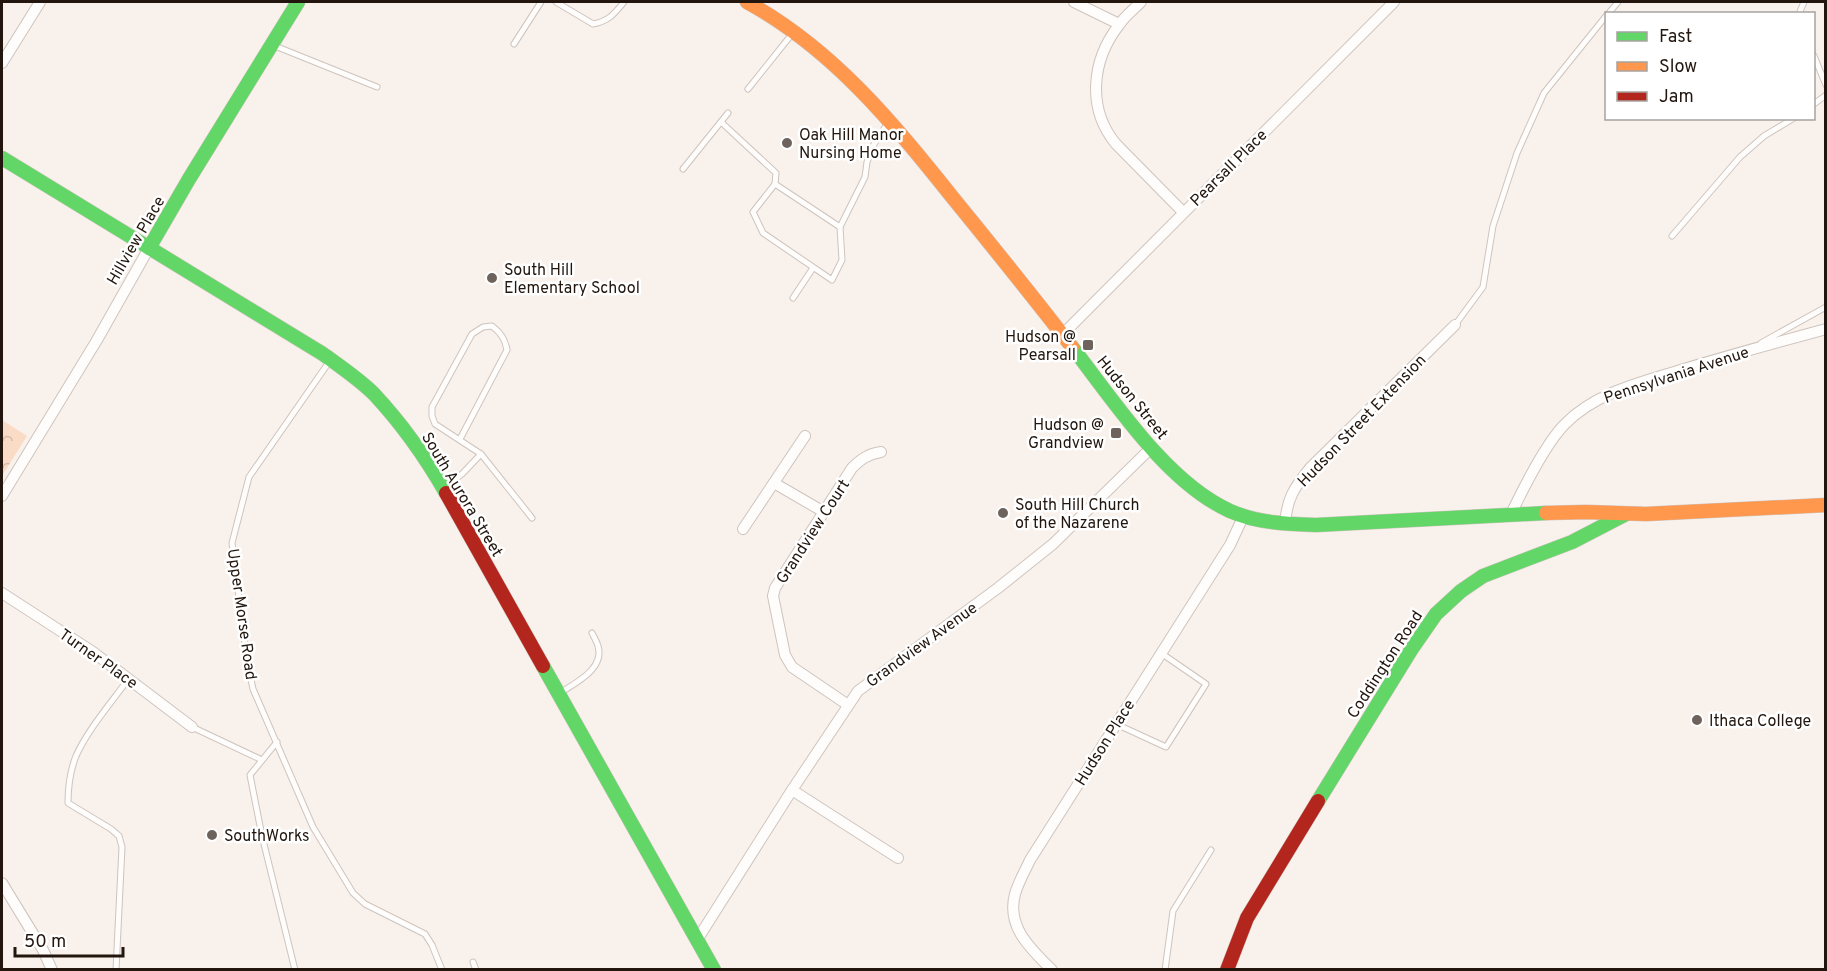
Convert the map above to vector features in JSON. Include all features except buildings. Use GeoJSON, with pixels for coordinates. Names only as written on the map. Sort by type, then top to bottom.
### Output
{"type":"FeatureCollection","features":[{"type":"Feature","properties":{"kind":"street"},"geometry":{"type":"LineString","coordinates":[[2,63],[40,2]]}},
{"type":"Feature","properties":{"kind":"street","name":"Hillview Place"},"geometry":{"type":"LineString","coordinates":[[2,496],[298,2]]}},
{"type":"Feature","properties":{"kind":"street","name":"Hudson Street"},"geometry":{"type":"LineString","coordinates":[[747,2],[768,12],[813,44],[849,77],[890,121],[1152,447],[1172,470],[1200,493],[1221,506],[1244,515],[1285,525],[1511,514],[1629,512]]}},
{"type":"Feature","properties":{"kind":"street"},"geometry":{"type":"LineString","coordinates":[[1074,2],[1119,24]]}},
{"type":"Feature","properties":{"kind":"street"},"geometry":{"type":"LineString","coordinates":[[1141,2],[1119,24],[1105,49],[1098,70],[1095,100],[1106,132],[1183,212]]}},
{"type":"Feature","properties":{"kind":"street","name":"Pearsall Place"},"geometry":{"type":"LineString","coordinates":[[1062,334],[1394,2]]}},
{"type":"Feature","properties":{"kind":"street","name":"South Aurora Street"},"geometry":{"type":"LineString","coordinates":[[2,159],[331,360],[354,376],[391,413],[434,472],[714,969]]}},
{"type":"Feature","properties":{"kind":"street","name":"Hudson Street Extension"},"geometry":{"type":"LineString","coordinates":[[1285,525],[1289,497],[1310,468],[1455,325]]}},
{"type":"Feature","properties":{"kind":"street","name":"Pennsylvania Avenue"},"geometry":{"type":"LineString","coordinates":[[1511,514],[1550,443],[1564,424],[1596,400],[1624,388],[1750,349],[1826,329]]}},
{"type":"Feature","properties":{"kind":"street"},"geometry":{"type":"LineString","coordinates":[[743,530],[805,436]]}},
{"type":"Feature","properties":{"kind":"street","name":"Grandview Avenue"},"geometry":{"type":"LineString","coordinates":[[697,940],[858,691],[998,588],[1053,544],[1152,447]]}},
{"type":"Feature","properties":{"kind":"street","name":"Grandview Court"},"geometry":{"type":"LineString","coordinates":[[848,705],[788,662],[773,596],[775,588],[852,468],[870,453],[881,452]]}},
{"type":"Feature","properties":{"kind":"street"},"geometry":{"type":"LineString","coordinates":[[774,483],[824,512]]}},
{"type":"Feature","properties":{"kind":"street"},"geometry":{"type":"LineString","coordinates":[[1629,512],[1646,514],[1826,505]]}},
{"type":"Feature","properties":{"kind":"street","name":"Coddington Road"},"geometry":{"type":"LineString","coordinates":[[1227,969],[1234,946],[1247,918],[1272,875],[1436,614],[1461,591],[1483,576],[1572,542],[1629,512]]}},
{"type":"Feature","properties":{"kind":"street","name":"Hudson Place"},"geometry":{"type":"LineString","coordinates":[[1052,969],[1028,946],[1016,926],[1013,907],[1015,894],[1030,860],[1230,545],[1244,515]]}},
{"type":"Feature","properties":{"kind":"street","name":"Turner Place"},"geometry":{"type":"LineString","coordinates":[[2,593],[93,652],[192,728]]}},
{"type":"Feature","properties":{"kind":"street"},"geometry":{"type":"LineString","coordinates":[[792,790],[898,858]]}},
{"type":"Feature","properties":{"kind":"street"},"geometry":{"type":"LineString","coordinates":[[2,883],[52,969]]}},
{"type":"Feature","properties":{"kind":"lane"},"geometry":{"type":"LineString","coordinates":[[514,44],[541,2]]}},
{"type":"Feature","properties":{"kind":"lane"},"geometry":{"type":"LineString","coordinates":[[555,2],[593,24],[604,22],[624,2]]}},
{"type":"Feature","properties":{"kind":"lane"},"geometry":{"type":"LineString","coordinates":[[1455,325],[1483,287],[1493,226],[1517,153],[1544,93],[1605,17]]}},
{"type":"Feature","properties":{"kind":"lane"},"geometry":{"type":"LineString","coordinates":[[748,89],[794,31]]}},
{"type":"Feature","properties":{"kind":"lane"},"geometry":{"type":"LineString","coordinates":[[272,44],[377,87]]}},
{"type":"Feature","properties":{"kind":"lane"},"geometry":{"type":"LineString","coordinates":[[1815,58],[1826,85]]}},
{"type":"Feature","properties":{"kind":"lane"},"geometry":{"type":"LineString","coordinates":[[682,169],[728,113]]}},
{"type":"Feature","properties":{"kind":"lane"},"geometry":{"type":"LineString","coordinates":[[1672,236],[1740,157],[1764,136],[1791,120]]}},
{"type":"Feature","properties":{"kind":"lane"},"geometry":{"type":"LineString","coordinates":[[721,122],[776,173],[776,184],[753,212],[763,233],[832,280],[842,260],[840,227],[865,177],[867,162],[874,144],[890,121]]}},
{"type":"Feature","properties":{"kind":"lane"},"geometry":{"type":"LineString","coordinates":[[776,184],[840,227]]}},
{"type":"Feature","properties":{"kind":"lane"},"geometry":{"type":"LineString","coordinates":[[793,298],[813,268]]}},
{"type":"Feature","properties":{"kind":"lane"},"geometry":{"type":"LineString","coordinates":[[1750,349],[1826,307]]}},
{"type":"Feature","properties":{"kind":"lane"},"geometry":{"type":"LineString","coordinates":[[460,439],[507,351],[505,341],[492,326],[483,327],[472,334],[432,407],[432,417],[445,432],[460,439],[481,454],[532,518]]}},
{"type":"Feature","properties":{"kind":"lane","name":"Upper Morse Road"},"geometry":{"type":"LineString","coordinates":[[331,360],[249,477],[232,543],[247,660],[253,689],[313,827],[353,893],[365,904],[425,934],[442,969]]}},
{"type":"Feature","properties":{"kind":"lane"},"geometry":{"type":"LineString","coordinates":[[443,488],[462,474],[481,454]]}},
{"type":"Feature","properties":{"kind":"lane"},"geometry":{"type":"LineString","coordinates":[[559,694],[589,674],[594,667],[599,648],[592,633]]}},
{"type":"Feature","properties":{"kind":"lane"},"geometry":{"type":"LineString","coordinates":[[1116,724],[1166,747],[1206,684],[1161,653]]}},
{"type":"Feature","properties":{"kind":"lane"},"geometry":{"type":"LineString","coordinates":[[116,969],[122,847],[118,836],[111,829],[68,803],[68,785],[76,757],[96,723],[129,678]]}},
{"type":"Feature","properties":{"kind":"lane"},"geometry":{"type":"LineString","coordinates":[[192,728],[262,760]]}},
{"type":"Feature","properties":{"kind":"lane"},"geometry":{"type":"LineString","coordinates":[[277,742],[250,775],[262,836],[295,969]]}},
{"type":"Feature","properties":{"kind":"lane"},"geometry":{"type":"LineString","coordinates":[[1165,969],[1173,911],[1211,850]]}},
{"type":"Feature","properties":{"kind":"lane"},"geometry":{"type":"LineString","coordinates":[[473,962],[476,969]]}},
{"type":"Feature","properties":{"kind":"green space"},"geometry":{"type":"Polygon","coordinates":[[[2,420],[27,436],[2,476],[2,420]]]}},
{"type":"Feature","properties":{"kind":"traffic: fast"},"geometry":{"type":"LineString","coordinates":[[149,248],[298,2]]}},
{"type":"Feature","properties":{"kind":"traffic: fast"},"geometry":{"type":"LineString","coordinates":[[2,158],[323,354],[350,373],[374,394],[404,429],[446,493]]}},
{"type":"Feature","properties":{"kind":"traffic: fast"},"geometry":{"type":"LineString","coordinates":[[1072,347],[1163,461],[1207,498],[1240,515],[1272,522],[1316,525],[1546,513]]}},
{"type":"Feature","properties":{"kind":"traffic: fast"},"geometry":{"type":"LineString","coordinates":[[1318,801],[1411,650],[1436,614],[1461,591],[1483,576],[1572,542],[1626,514]]}},
{"type":"Feature","properties":{"kind":"traffic: fast"},"geometry":{"type":"LineString","coordinates":[[543,666],[714,970]]}},
{"type":"Feature","properties":{"kind":"traffic: slow"},"geometry":{"type":"LineString","coordinates":[[747,2],[807,42],[834,65],[884,115],[1072,347]]}},
{"type":"Feature","properties":{"kind":"traffic: slow"},"geometry":{"type":"LineString","coordinates":[[1546,513],[1646,514],[1826,505]]}},
{"type":"Feature","properties":{"kind":"traffic: jam"},"geometry":{"type":"LineString","coordinates":[[446,493],[543,666]]}},
{"type":"Feature","properties":{"kind":"traffic: jam"},"geometry":{"type":"LineString","coordinates":[[1227,970],[1247,918],[1318,801]]}},
{"type":"Feature","properties":{"kind":"place","name":"Oak Hill Manor Nursing Home"},"geometry":{"type":"Point","coordinates":[787,143]}},
{"type":"Feature","properties":{"kind":"place","name":"South Hill Elementary School"},"geometry":{"type":"Point","coordinates":[492,278]}},
{"type":"Feature","properties":{"kind":"place","name":"Hudson @ Pearsall"},"geometry":{"type":"Point","coordinates":[1088,345]}},
{"type":"Feature","properties":{"kind":"place","name":"Hudson @ Grandview"},"geometry":{"type":"Point","coordinates":[1116,433]}},
{"type":"Feature","properties":{"kind":"place","name":"South Hill Church of the Nazarene"},"geometry":{"type":"Point","coordinates":[1003,513]}},
{"type":"Feature","properties":{"kind":"place","name":"Ithaca College"},"geometry":{"type":"Point","coordinates":[1697,720]}},
{"type":"Feature","properties":{"kind":"place","name":"SouthWorks"},"geometry":{"type":"Point","coordinates":[212,835]}}]}
